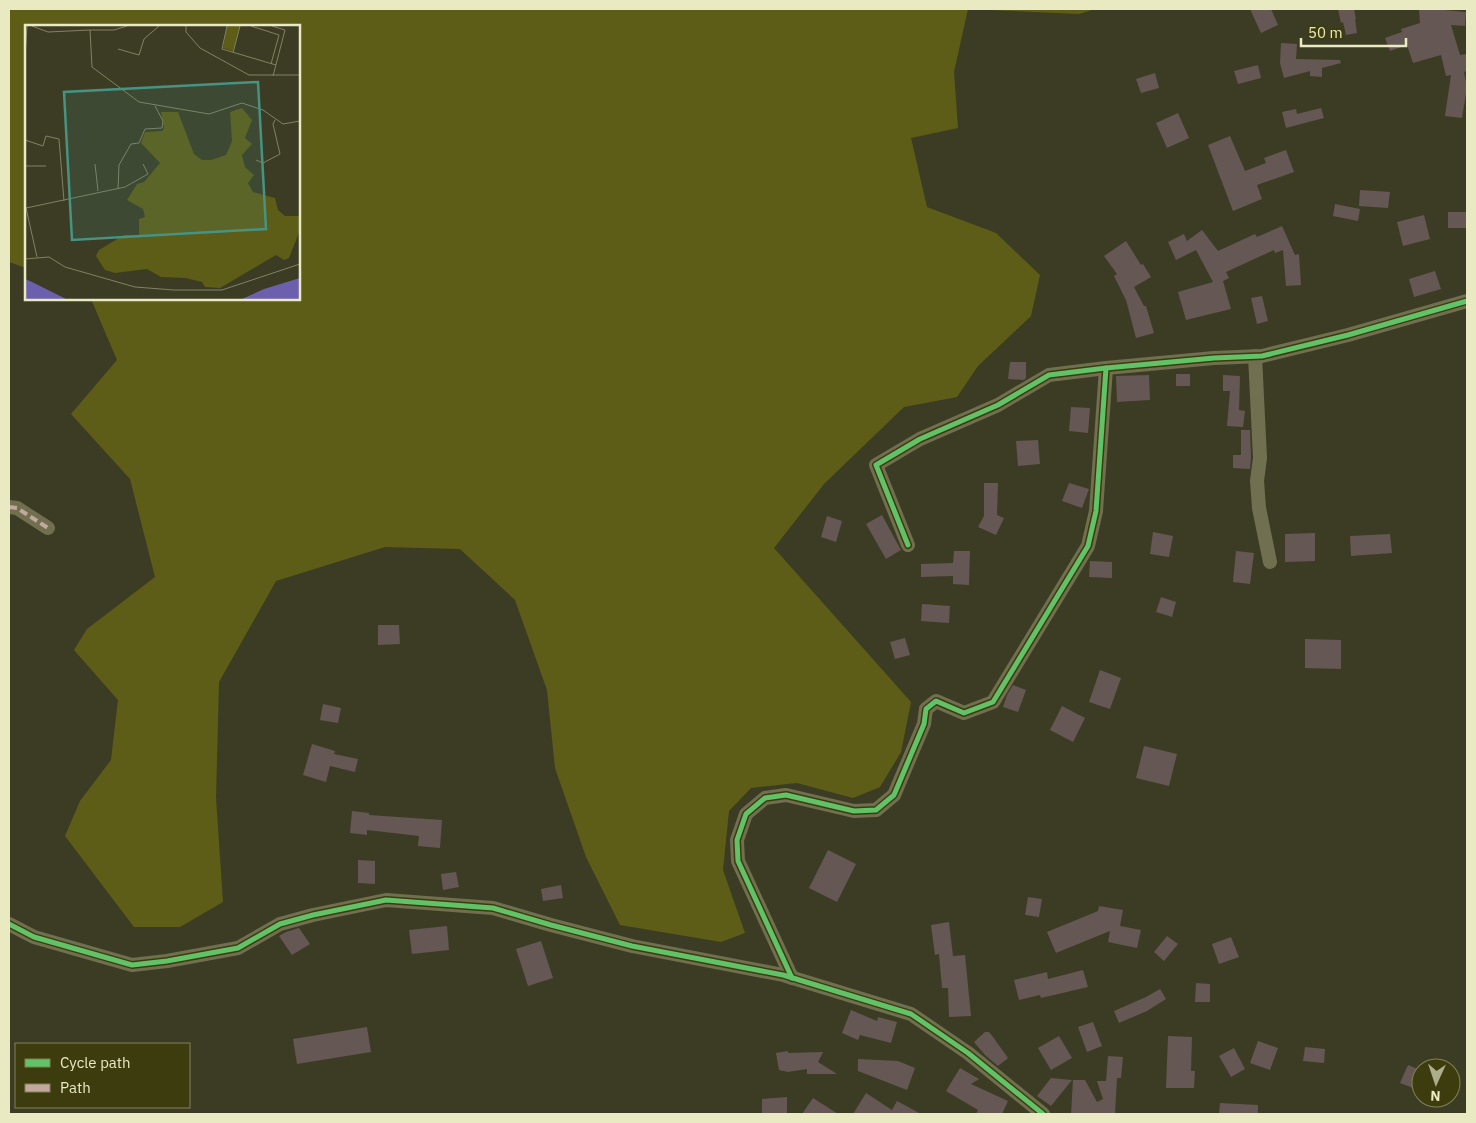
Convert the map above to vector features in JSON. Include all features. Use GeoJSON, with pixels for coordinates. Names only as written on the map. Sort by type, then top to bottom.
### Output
{"type":"FeatureCollection","features":[{"type":"Feature","properties":{"kind":"street"},"geometry":{"type":"LineString","coordinates":[[908,545],[876,465],[920,439],[998,405],[1049,375],[1214,358],[1262,356],[1348,335],[1467,301]]}},
{"type":"Feature","properties":{"kind":"street"},"geometry":{"type":"LineString","coordinates":[[1255,356],[1260,458],[1258,481],[1259,508],[1270,562]]}},
{"type":"Feature","properties":{"kind":"street"},"geometry":{"type":"LineString","coordinates":[[792,978],[738,861],[738,840],[746,814],[765,798],[786,795],[854,811],[876,810],[894,795],[924,724],[926,709],[936,701],[964,712],[993,702],[1088,546],[1096,511],[1106,368]]}},
{"type":"Feature","properties":{"kind":"street"},"geometry":{"type":"LineString","coordinates":[[9,506],[17,508],[48,528]]}},
{"type":"Feature","properties":{"kind":"street"},"geometry":{"type":"LineString","coordinates":[[9,924],[34,938],[132,966],[238,948],[280,924],[313,914],[386,900],[493,908],[632,946],[792,978],[912,1014],[968,1054],[1043,1114]]}},
{"type":"Feature","properties":{"kind":"shaded area"},"geometry":{"type":"Polygon","coordinates":[[[9,9],[968,9],[954,72],[958,128],[911,138],[927,207],[996,233],[1040,275],[1031,316],[978,366],[957,397],[904,407],[824,484],[774,548],[911,702],[901,752],[880,787],[853,798],[797,783],[751,788],[729,811],[723,870],[745,933],[721,942],[620,925],[586,857],[555,768],[547,690],[515,600],[460,549],[385,547],[276,581],[219,682],[216,798],[223,902],[180,927],[134,927],[65,836],[80,801],[111,760],[118,700],[74,650],[87,629],[155,577],[130,479],[71,414],[117,360],[91,300],[300,300],[300,25],[25,25],[25,268],[9,262],[9,9]]]}},
{"type":"Feature","properties":{"kind":"shaded area"},"geometry":{"type":"Polygon","coordinates":[[[968,9],[1095,9],[1079,14],[968,9]]]}},
{"type":"Feature","properties":{"kind":"building"},"geometry":{"type":"Polygon","coordinates":[[[1250,9],[1271,9],[1278,25],[1261,33],[1250,9]]]}},
{"type":"Feature","properties":{"kind":"building"},"geometry":{"type":"Polygon","coordinates":[[[1338,9],[1354,9],[1357,33],[1346,35],[1338,9]]]}},
{"type":"Feature","properties":{"kind":"building"},"geometry":{"type":"Polygon","coordinates":[[[1419,9],[1444,9],[1466,12],[1465,26],[1451,25],[1460,55],[1467,54],[1467,71],[1464,72],[1467,87],[1462,118],[1445,116],[1451,75],[1446,76],[1441,55],[1413,63],[1407,45],[1390,51],[1385,38],[1402,32],[1401,29],[1420,23],[1419,9]]]}},
{"type":"Feature","properties":{"kind":"building"},"geometry":{"type":"Polygon","coordinates":[[[1281,43],[1297,44],[1296,59],[1340,60],[1341,63],[1322,68],[1322,77],[1310,76],[1310,71],[1284,78],[1280,63],[1281,43]]]}},
{"type":"Feature","properties":{"kind":"building"},"geometry":{"type":"Polygon","coordinates":[[[1258,65],[1261,78],[1238,84],[1234,71],[1258,65]]]}},
{"type":"Feature","properties":{"kind":"building"},"geometry":{"type":"Polygon","coordinates":[[[1155,73],[1159,88],[1141,93],[1136,79],[1155,73]]]}},
{"type":"Feature","properties":{"kind":"building"},"geometry":{"type":"Polygon","coordinates":[[[1321,108],[1324,118],[1286,128],[1282,112],[1296,109],[1297,114],[1321,108]]]}},
{"type":"Feature","properties":{"kind":"building"},"geometry":{"type":"Polygon","coordinates":[[[1178,113],[1189,138],[1167,148],[1156,123],[1178,113]]]}},
{"type":"Feature","properties":{"kind":"building"},"geometry":{"type":"Polygon","coordinates":[[[1230,136],[1245,171],[1266,163],[1264,158],[1286,150],[1294,172],[1257,185],[1262,199],[1233,211],[1208,145],[1230,136]]]}},
{"type":"Feature","properties":{"kind":"building"},"geometry":{"type":"Polygon","coordinates":[[[1360,190],[1390,192],[1388,208],[1359,206],[1360,190]]]}},
{"type":"Feature","properties":{"kind":"building"},"geometry":{"type":"Polygon","coordinates":[[[1335,204],[1360,209],[1358,221],[1333,216],[1335,204]]]}},
{"type":"Feature","properties":{"kind":"building"},"geometry":{"type":"Polygon","coordinates":[[[1448,212],[1467,212],[1467,228],[1448,228],[1448,212]]]}},
{"type":"Feature","properties":{"kind":"building"},"geometry":{"type":"Polygon","coordinates":[[[1424,215],[1430,239],[1403,246],[1397,222],[1424,215]]]}},
{"type":"Feature","properties":{"kind":"building"},"geometry":{"type":"Polygon","coordinates":[[[1282,226],[1295,255],[1299,254],[1301,285],[1286,286],[1283,250],[1275,253],[1274,250],[1226,272],[1229,278],[1223,281],[1231,309],[1186,320],[1178,292],[1213,282],[1196,250],[1176,260],[1168,242],[1184,234],[1187,241],[1202,230],[1218,251],[1255,234],[1257,237],[1282,226]]]}},
{"type":"Feature","properties":{"kind":"building"},"geometry":{"type":"Polygon","coordinates":[[[1126,241],[1151,277],[1134,287],[1144,306],[1146,306],[1154,333],[1136,338],[1126,300],[1114,276],[1117,274],[1104,256],[1126,241]]]}},
{"type":"Feature","properties":{"kind":"building"},"geometry":{"type":"Polygon","coordinates":[[[1435,271],[1441,289],[1414,297],[1409,279],[1435,271]]]}},
{"type":"Feature","properties":{"kind":"building"},"geometry":{"type":"Polygon","coordinates":[[[1262,296],[1268,321],[1257,324],[1251,298],[1262,296]]]}},
{"type":"Feature","properties":{"kind":"building"},"geometry":{"type":"Polygon","coordinates":[[[1010,362],[1026,362],[1026,378],[1024,380],[1008,379],[1010,362]]]}},
{"type":"Feature","properties":{"kind":"building"},"geometry":{"type":"Polygon","coordinates":[[[1176,374],[1190,374],[1190,386],[1176,386],[1176,374]]]}},
{"type":"Feature","properties":{"kind":"building"},"geometry":{"type":"Polygon","coordinates":[[[1149,375],[1150,400],[1117,402],[1116,376],[1149,375]]]}},
{"type":"Feature","properties":{"kind":"building"},"geometry":{"type":"Polygon","coordinates":[[[1223,375],[1240,376],[1239,410],[1245,411],[1243,427],[1227,426],[1230,391],[1223,391],[1223,375]]]}},
{"type":"Feature","properties":{"kind":"building"},"geometry":{"type":"Polygon","coordinates":[[[1071,407],[1090,408],[1088,433],[1069,431],[1071,407]]]}},
{"type":"Feature","properties":{"kind":"building"},"geometry":{"type":"Polygon","coordinates":[[[1241,430],[1250,430],[1250,469],[1233,468],[1233,455],[1241,455],[1241,430]]]}},
{"type":"Feature","properties":{"kind":"building"},"geometry":{"type":"Polygon","coordinates":[[[1038,440],[1040,464],[1018,466],[1016,441],[1038,440]]]}},
{"type":"Feature","properties":{"kind":"building"},"geometry":{"type":"Polygon","coordinates":[[[984,483],[998,483],[997,515],[1004,518],[996,535],[978,527],[984,516],[984,483]]]}},
{"type":"Feature","properties":{"kind":"building"},"geometry":{"type":"Polygon","coordinates":[[[1069,483],[1089,489],[1082,508],[1062,501],[1069,483]]]}},
{"type":"Feature","properties":{"kind":"building"},"geometry":{"type":"Polygon","coordinates":[[[882,515],[901,550],[886,559],[866,524],[882,515]]]}},
{"type":"Feature","properties":{"kind":"building"},"geometry":{"type":"Polygon","coordinates":[[[827,516],[842,521],[836,542],[821,537],[827,516]]]}},
{"type":"Feature","properties":{"kind":"building"},"geometry":{"type":"Polygon","coordinates":[[[1153,532],[1173,536],[1169,557],[1150,554],[1153,532]]]}},
{"type":"Feature","properties":{"kind":"building"},"geometry":{"type":"Polygon","coordinates":[[[1315,533],[1315,561],[1285,562],[1285,534],[1315,533]]]}},
{"type":"Feature","properties":{"kind":"building"},"geometry":{"type":"Polygon","coordinates":[[[1390,534],[1392,553],[1351,556],[1350,536],[1390,534]]]}},
{"type":"Feature","properties":{"kind":"building"},"geometry":{"type":"Polygon","coordinates":[[[954,551],[970,551],[969,585],[953,584],[953,576],[921,577],[921,564],[953,563],[954,551]]]}},
{"type":"Feature","properties":{"kind":"building"},"geometry":{"type":"Polygon","coordinates":[[[1236,551],[1254,553],[1250,584],[1233,582],[1236,551]]]}},
{"type":"Feature","properties":{"kind":"building"},"geometry":{"type":"Polygon","coordinates":[[[1090,561],[1112,562],[1112,578],[1089,577],[1090,561]]]}},
{"type":"Feature","properties":{"kind":"building"},"geometry":{"type":"Polygon","coordinates":[[[1161,597],[1176,602],[1172,617],[1156,612],[1161,597]]]}},
{"type":"Feature","properties":{"kind":"building"},"geometry":{"type":"Polygon","coordinates":[[[922,604],[950,606],[949,623],[921,621],[922,604]]]}},
{"type":"Feature","properties":{"kind":"building"},"geometry":{"type":"Polygon","coordinates":[[[378,625],[399,625],[400,644],[378,645],[378,625]]]}},
{"type":"Feature","properties":{"kind":"building"},"geometry":{"type":"Polygon","coordinates":[[[905,638],[910,655],[895,659],[890,642],[905,638]]]}},
{"type":"Feature","properties":{"kind":"building"},"geometry":{"type":"Polygon","coordinates":[[[1305,639],[1341,640],[1341,669],[1305,668],[1305,639]]]}},
{"type":"Feature","properties":{"kind":"building"},"geometry":{"type":"Polygon","coordinates":[[[1100,670],[1121,678],[1110,709],[1089,702],[1100,670]]]}},
{"type":"Feature","properties":{"kind":"building"},"geometry":{"type":"Polygon","coordinates":[[[1013,685],[1026,690],[1018,712],[1003,707],[1013,685]]]}},
{"type":"Feature","properties":{"kind":"building"},"geometry":{"type":"Polygon","coordinates":[[[323,704],[341,708],[338,723],[320,720],[323,704]]]}},
{"type":"Feature","properties":{"kind":"building"},"geometry":{"type":"Polygon","coordinates":[[[1062,706],[1085,718],[1073,742],[1050,730],[1062,706]]]}},
{"type":"Feature","properties":{"kind":"building"},"geometry":{"type":"Polygon","coordinates":[[[312,744],[335,751],[334,754],[358,759],[355,772],[330,766],[326,782],[303,775],[312,744]]]}},
{"type":"Feature","properties":{"kind":"building"},"geometry":{"type":"Polygon","coordinates":[[[1144,746],[1177,754],[1169,786],[1136,778],[1144,746]]]}},
{"type":"Feature","properties":{"kind":"building"},"geometry":{"type":"Polygon","coordinates":[[[352,811],[369,813],[369,815],[442,820],[440,848],[418,846],[419,836],[367,830],[367,835],[350,833],[352,811]]]}},
{"type":"Feature","properties":{"kind":"building"},"geometry":{"type":"Polygon","coordinates":[[[828,850],[856,864],[837,902],[809,888],[828,850]]]}},
{"type":"Feature","properties":{"kind":"building"},"geometry":{"type":"Polygon","coordinates":[[[358,860],[375,861],[375,884],[358,883],[358,860]]]}},
{"type":"Feature","properties":{"kind":"building"},"geometry":{"type":"Polygon","coordinates":[[[456,872],[459,887],[443,890],[441,874],[456,872]]]}},
{"type":"Feature","properties":{"kind":"building"},"geometry":{"type":"Polygon","coordinates":[[[561,885],[563,898],[543,901],[541,889],[561,885]]]}},
{"type":"Feature","properties":{"kind":"building"},"geometry":{"type":"Polygon","coordinates":[[[1028,897],[1042,899],[1039,917],[1025,915],[1028,897]]]}},
{"type":"Feature","properties":{"kind":"building"},"geometry":{"type":"Polygon","coordinates":[[[1099,906],[1123,910],[1120,926],[1141,930],[1137,948],[1108,942],[1110,931],[1056,953],[1047,932],[1098,911],[1099,906]]]}},
{"type":"Feature","properties":{"kind":"building"},"geometry":{"type":"Polygon","coordinates":[[[949,922],[953,956],[965,955],[971,1016],[949,1017],[948,988],[942,988],[939,954],[935,955],[931,925],[949,922]]]}},
{"type":"Feature","properties":{"kind":"building"},"geometry":{"type":"Polygon","coordinates":[[[447,926],[449,950],[412,954],[409,930],[447,926]]]}},
{"type":"Feature","properties":{"kind":"building"},"geometry":{"type":"Polygon","coordinates":[[[299,928],[310,944],[292,955],[279,936],[299,928]]]}},
{"type":"Feature","properties":{"kind":"building"},"geometry":{"type":"Polygon","coordinates":[[[1167,936],[1178,944],[1164,961],[1154,952],[1167,936]]]}},
{"type":"Feature","properties":{"kind":"building"},"geometry":{"type":"Polygon","coordinates":[[[1231,937],[1239,957],[1219,964],[1212,944],[1231,937]]]}},
{"type":"Feature","properties":{"kind":"building"},"geometry":{"type":"Polygon","coordinates":[[[541,941],[553,978],[528,986],[516,949],[541,941]]]}},
{"type":"Feature","properties":{"kind":"building"},"geometry":{"type":"Polygon","coordinates":[[[1083,970],[1088,987],[1041,998],[1040,995],[1019,1000],[1014,980],[1047,972],[1048,979],[1083,970]]]}},
{"type":"Feature","properties":{"kind":"building"},"geometry":{"type":"Polygon","coordinates":[[[1196,983],[1210,984],[1210,1002],[1195,1002],[1196,983]]]}},
{"type":"Feature","properties":{"kind":"building"},"geometry":{"type":"Polygon","coordinates":[[[1160,989],[1166,999],[1147,1011],[1119,1023],[1114,1011],[1160,989]]]}},
{"type":"Feature","properties":{"kind":"building"},"geometry":{"type":"Polygon","coordinates":[[[851,1010],[877,1021],[878,1017],[897,1022],[891,1043],[860,1035],[858,1040],[842,1033],[851,1010]]]}},
{"type":"Feature","properties":{"kind":"building"},"geometry":{"type":"Polygon","coordinates":[[[1093,1022],[1102,1046],[1087,1052],[1078,1027],[1093,1022]]]}},
{"type":"Feature","properties":{"kind":"building"},"geometry":{"type":"Polygon","coordinates":[[[367,1027],[371,1052],[297,1064],[293,1039],[367,1027]]]}},
{"type":"Feature","properties":{"kind":"building"},"geometry":{"type":"Polygon","coordinates":[[[985,1032],[989,1032],[1008,1058],[998,1066],[974,1042],[985,1032]]]}},
{"type":"Feature","properties":{"kind":"building"},"geometry":{"type":"Polygon","coordinates":[[[1059,1036],[1072,1058],[1051,1070],[1038,1048],[1059,1036]]]}},
{"type":"Feature","properties":{"kind":"building"},"geometry":{"type":"Polygon","coordinates":[[[1168,1036],[1192,1037],[1191,1071],[1195,1071],[1194,1088],[1166,1088],[1168,1036]]]}},
{"type":"Feature","properties":{"kind":"building"},"geometry":{"type":"Polygon","coordinates":[[[1258,1041],[1278,1048],[1270,1070],[1250,1063],[1258,1041]]]}},
{"type":"Feature","properties":{"kind":"building"},"geometry":{"type":"Polygon","coordinates":[[[1305,1047],[1325,1049],[1324,1063],[1303,1061],[1305,1047]]]}},
{"type":"Feature","properties":{"kind":"building"},"geometry":{"type":"Polygon","coordinates":[[[1234,1048],[1245,1069],[1231,1077],[1219,1056],[1234,1048]]]}},
{"type":"Feature","properties":{"kind":"building"},"geometry":{"type":"Polygon","coordinates":[[[788,1051],[788,1053],[823,1052],[818,1062],[837,1074],[807,1074],[807,1069],[788,1072],[779,1070],[776,1053],[788,1051]]]}},
{"type":"Feature","properties":{"kind":"building"},"geometry":{"type":"Polygon","coordinates":[[[1108,1056],[1123,1057],[1121,1078],[1117,1078],[1115,1114],[1071,1114],[1073,1080],[1085,1080],[1097,1102],[1103,1099],[1097,1081],[1106,1081],[1108,1056]]]}},
{"type":"Feature","properties":{"kind":"building"},"geometry":{"type":"Polygon","coordinates":[[[858,1059],[898,1061],[915,1068],[907,1090],[858,1071],[858,1059]]]}},
{"type":"Feature","properties":{"kind":"building"},"geometry":{"type":"Polygon","coordinates":[[[1408,1065],[1411,1066],[1411,1087],[1400,1083],[1408,1065]]]}},
{"type":"Feature","properties":{"kind":"building"},"geometry":{"type":"Polygon","coordinates":[[[960,1068],[979,1079],[971,1084],[1008,1101],[1002,1114],[976,1114],[978,1110],[946,1091],[960,1068]]]}},
{"type":"Feature","properties":{"kind":"building"},"geometry":{"type":"Polygon","coordinates":[[[1051,1078],[1072,1080],[1051,1106],[1037,1096],[1051,1078]]]}},
{"type":"Feature","properties":{"kind":"building"},"geometry":{"type":"Polygon","coordinates":[[[866,1093],[892,1110],[897,1101],[921,1114],[853,1114],[866,1093]]]}},
{"type":"Feature","properties":{"kind":"building"},"geometry":{"type":"Polygon","coordinates":[[[787,1097],[787,1114],[762,1114],[762,1099],[787,1097]]]}},
{"type":"Feature","properties":{"kind":"building"},"geometry":{"type":"Polygon","coordinates":[[[813,1098],[838,1114],[802,1114],[813,1098]]]}},
{"type":"Feature","properties":{"kind":"building"},"geometry":{"type":"Polygon","coordinates":[[[1220,1103],[1258,1105],[1258,1114],[1219,1114],[1220,1103]]]}},
{"type":"Feature","properties":{"kind":"marked path"},"geometry":{"type":"LineString","coordinates":[[9,507],[17,508],[48,528]]}},
{"type":"Feature","properties":{"kind":"cycle path"},"geometry":{"type":"LineString","coordinates":[[908,545],[876,465],[920,439],[998,405],[1049,375],[1214,358],[1262,356],[1348,335],[1467,301]]}},
{"type":"Feature","properties":{"kind":"cycle path"},"geometry":{"type":"LineString","coordinates":[[792,978],[738,861],[737,840],[746,814],[765,798],[786,795],[854,811],[876,810],[894,795],[924,724],[926,709],[936,701],[964,713],[993,702],[1088,546],[1096,511],[1106,368]]}},
{"type":"Feature","properties":{"kind":"cycle path"},"geometry":{"type":"LineString","coordinates":[[9,924],[34,937],[132,965],[167,961],[238,948],[280,924],[386,900],[493,908],[632,946],[783,975],[911,1014],[968,1053],[1043,1114]]}}]}
